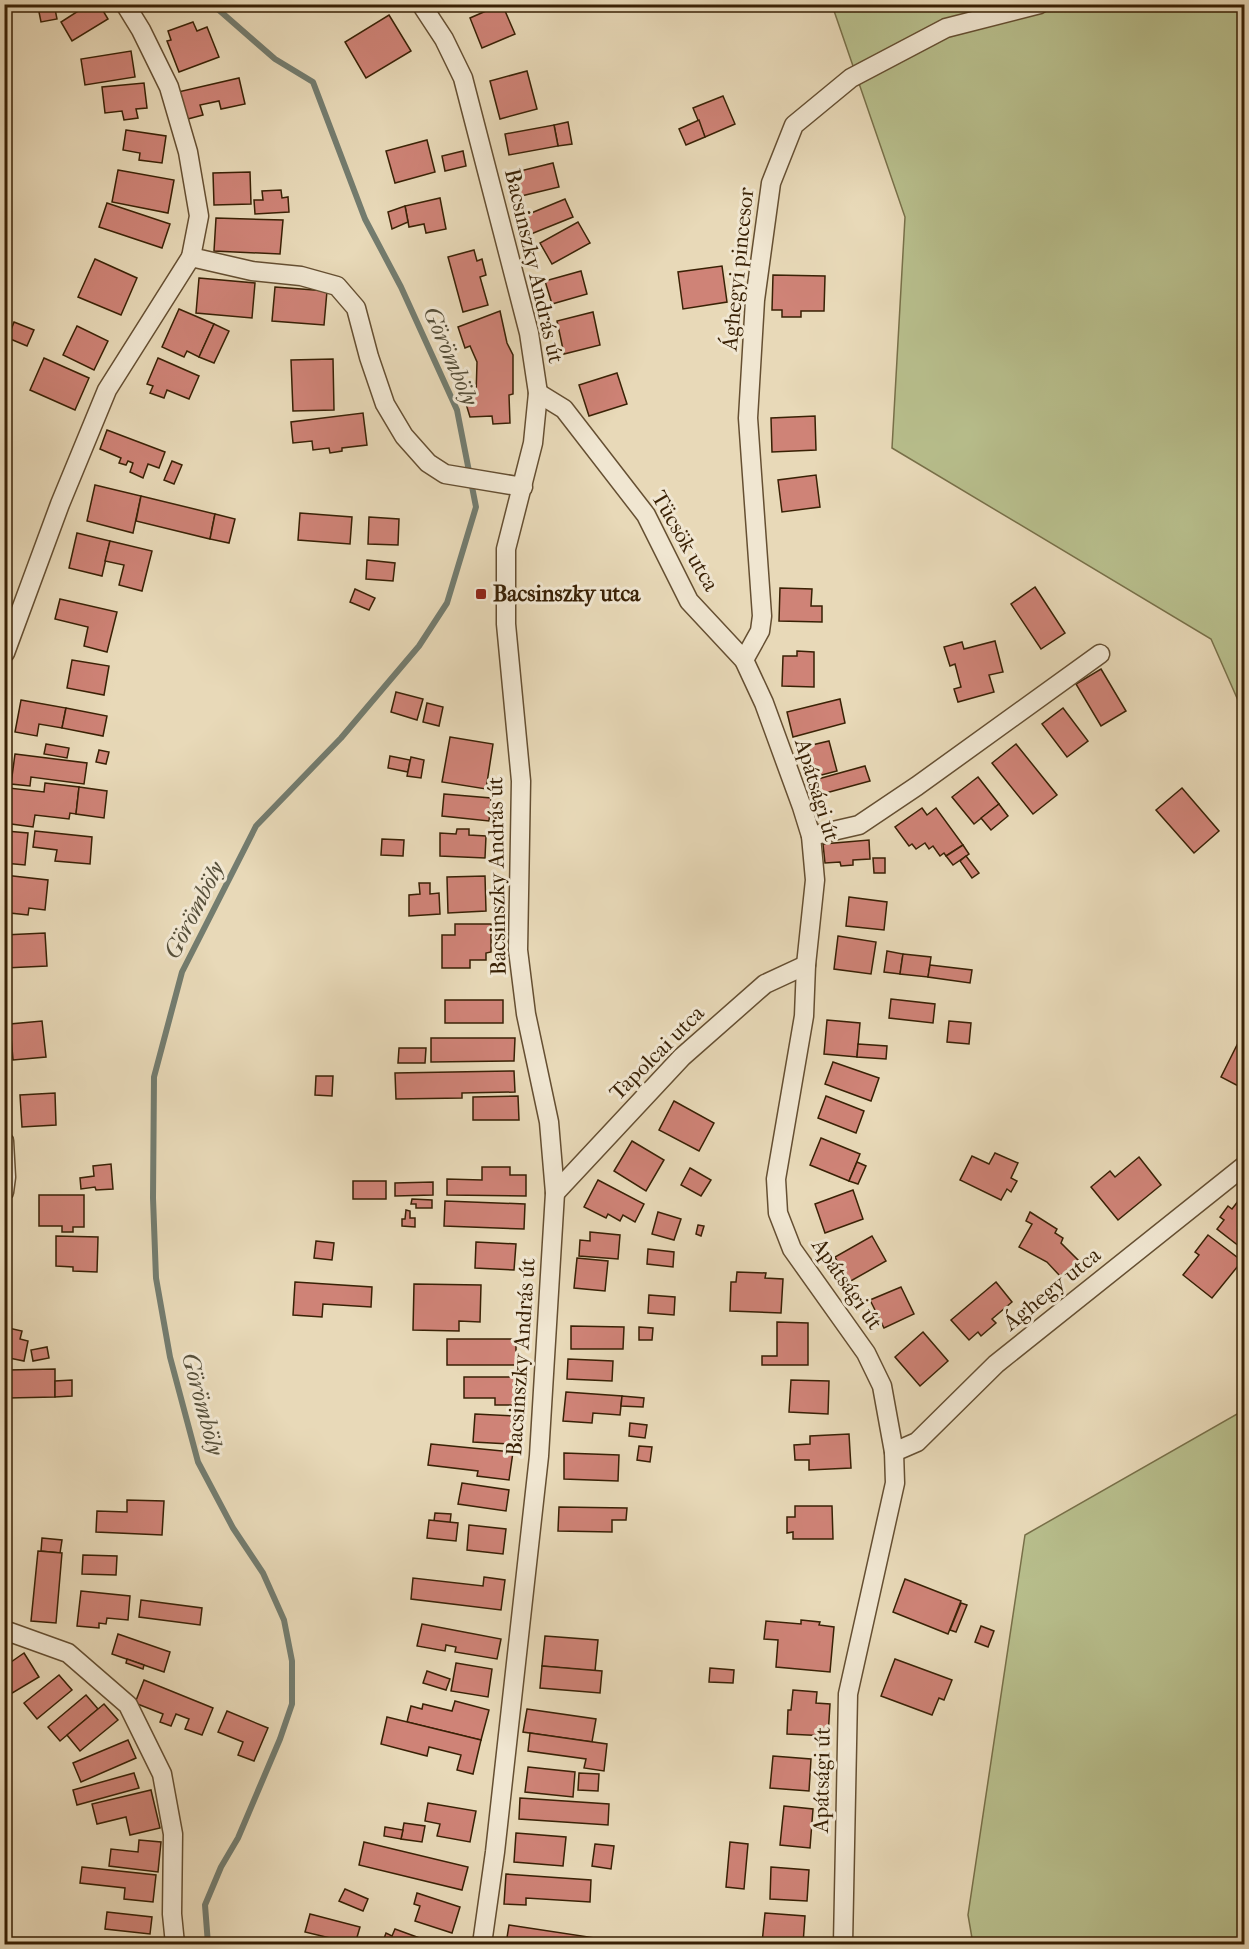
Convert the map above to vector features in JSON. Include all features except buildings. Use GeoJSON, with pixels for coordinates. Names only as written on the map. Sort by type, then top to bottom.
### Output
{"type":"FeatureCollection","features":[{"type":"Feature","properties":{"kind":"street"},"geometry":{"type":"LineString","coordinates":[[5,654],[60,504],[107,390],[191,257],[199,216],[188,152],[169,87],[141,30],[125,4]]}},
{"type":"Feature","properties":{"kind":"street","name":"Bacsinszky András út"},"geometry":{"type":"LineString","coordinates":[[421,4],[444,39],[463,78],[529,333],[538,393],[533,443],[506,549],[506,624],[521,781],[518,950],[526,1014],[549,1122],[555,1193],[539,1456],[495,1852],[482,1944]]}},
{"type":"Feature","properties":{"kind":"street","name":"Ághegyi pincesor"},"geometry":{"type":"LineString","coordinates":[[744,660],[760,631],[762,615],[748,418],[755,300],[771,183],[794,125],[852,78],[946,28],[1040,4]]}},
{"type":"Feature","properties":{"kind":"street"},"geometry":{"type":"LineString","coordinates":[[191,257],[252,271],[302,276],[337,286],[357,308],[369,357],[385,404],[404,436],[428,463],[445,474],[523,487]]}},
{"type":"Feature","properties":{"kind":"street","name":"Tücsök utca"},"geometry":{"type":"LineString","coordinates":[[538,393],[564,409],[585,435],[646,515],[689,601],[744,660]]}},
{"type":"Feature","properties":{"kind":"street"},"geometry":{"type":"LineString","coordinates":[[811,836],[859,825],[1100,654]]}},
{"type":"Feature","properties":{"kind":"street","name":"Apátsági út"},"geometry":{"type":"LineString","coordinates":[[744,660],[764,704],[811,836],[815,880],[806,965],[804,1016],[776,1179],[778,1212],[792,1249],[867,1353],[882,1386],[894,1452],[895,1483],[848,1694],[843,1944]]}},
{"type":"Feature","properties":{"kind":"street","name":"Tapolcai utca"},"geometry":{"type":"LineString","coordinates":[[555,1193],[682,1057],[765,984],[806,965]]}},
{"type":"Feature","properties":{"kind":"street"},"geometry":{"type":"LineString","coordinates":[[4,1141],[6,1177],[4,1192]]}},
{"type":"Feature","properties":{"kind":"street","name":"Ághegy utca"},"geometry":{"type":"LineString","coordinates":[[894,1452],[917,1442],[996,1364],[1245,1166]]}},
{"type":"Feature","properties":{"kind":"street"},"geometry":{"type":"LineString","coordinates":[[4,1630],[68,1653],[128,1705],[162,1773],[170,1814],[173,1834],[174,1944]]}},
{"type":"Feature","properties":{"kind":"green space"},"geometry":{"type":"Polygon","coordinates":[[[832,5],[1244,5],[1244,714],[1211,639],[892,448],[905,217],[832,5]]]}},
{"type":"Feature","properties":{"kind":"green space"},"geometry":{"type":"Polygon","coordinates":[[[1244,1410],[1244,1944],[973,1944],[968,1915],[1025,1535],[1244,1410]]]}},
{"type":"Feature","properties":{"kind":"waterway","name":"Görömböly"},"geometry":{"type":"LineString","coordinates":[[208,1944],[205,1905],[221,1867],[238,1838],[280,1739],[292,1704],[292,1661],[284,1620],[263,1573],[233,1528],[198,1462],[170,1357],[156,1278],[153,1198],[154,1077],[182,972],[256,826],[341,738],[419,646],[447,603],[476,507],[457,410],[401,287],[365,219],[313,82],[275,59],[212,4]]}},
{"type":"Feature","properties":{"kind":"place","name":"Bacsinszky utca"},"geometry":{"type":"Point","coordinates":[481,594]}}]}
